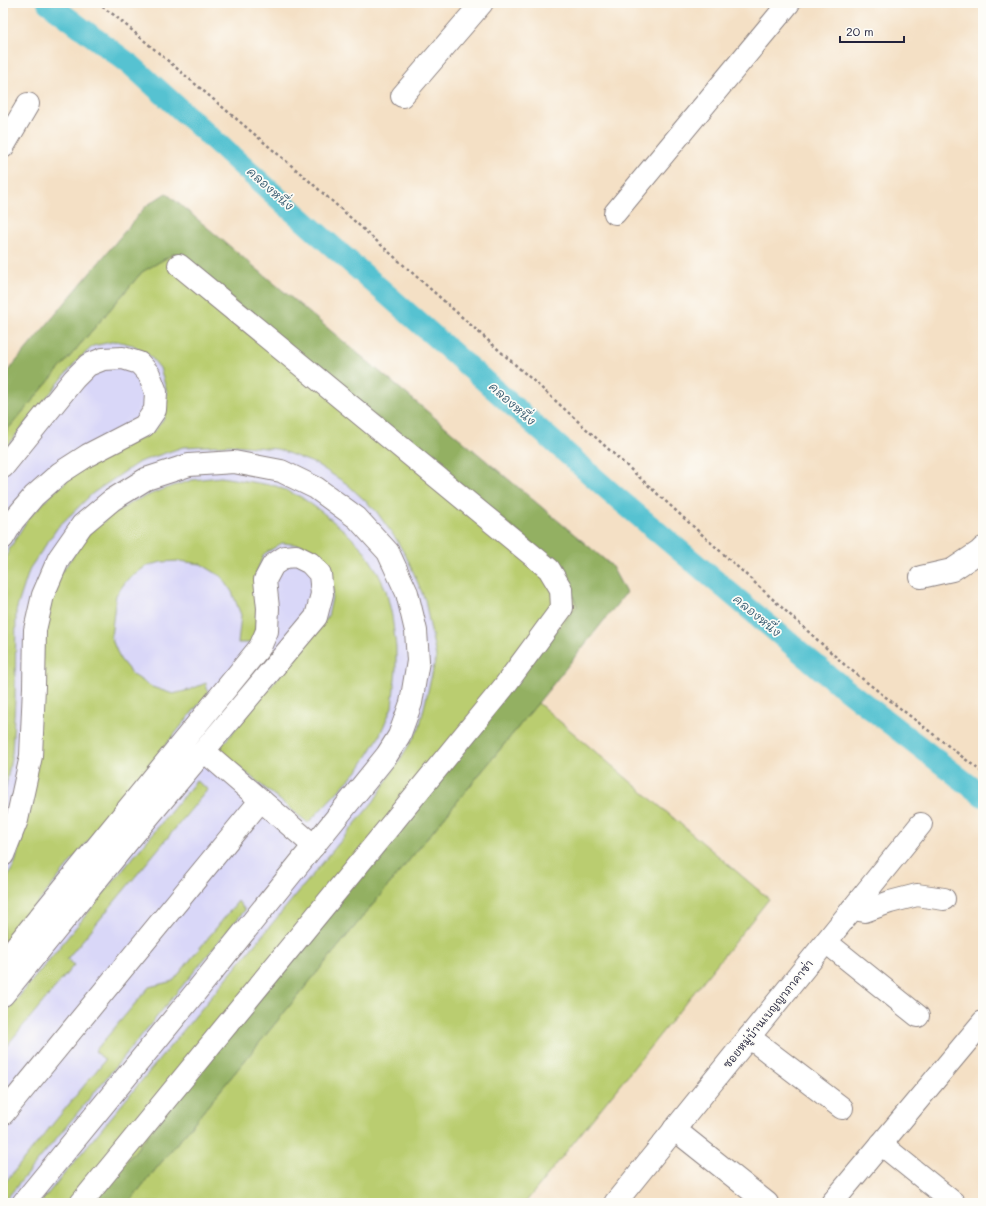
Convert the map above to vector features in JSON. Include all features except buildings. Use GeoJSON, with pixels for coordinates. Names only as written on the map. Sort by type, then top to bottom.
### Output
{"type":"FeatureCollection","features":[{"type":"Feature","properties":{"kind":"street"},"geometry":{"type":"LineString","coordinates":[[402,96],[482,3]]}},
{"type":"Feature","properties":{"kind":"street"},"geometry":{"type":"LineString","coordinates":[[615,213],[789,3]]}},
{"type":"Feature","properties":{"kind":"street"},"geometry":{"type":"LineString","coordinates":[[3,147],[28,104]]}},
{"type":"Feature","properties":{"kind":"street"},"geometry":{"type":"LineString","coordinates":[[81,1203],[498,694],[562,608],[562,589],[549,569],[179,265]]}},
{"type":"Feature","properties":{"kind":"street"},"geometry":{"type":"LineString","coordinates":[[3,467],[74,379],[88,365],[103,359],[123,358],[139,363],[149,374],[156,392],[155,410],[144,426],[88,455],[60,473],[34,496],[13,521],[3,538]]}},
{"type":"Feature","properties":{"kind":"street"},"geometry":{"type":"LineString","coordinates":[[3,855],[17,820],[31,756],[35,630],[43,594],[59,558],[82,525],[112,500],[146,479],[189,465],[234,462],[281,471],[316,488],[357,518],[388,552],[407,593],[416,631],[418,661],[411,703],[399,736],[387,755],[314,846],[23,1203]]}},
{"type":"Feature","properties":{"kind":"street"},"geometry":{"type":"LineString","coordinates":[[921,577],[952,570],[983,548]]}},
{"type":"Feature","properties":{"kind":"street"},"geometry":{"type":"LineString","coordinates":[[3,962],[260,647],[267,631],[268,608],[265,580],[273,565],[285,557],[296,556],[310,563],[320,574],[322,594],[316,617],[134,834],[3,995]]}},
{"type":"Feature","properties":{"kind":"street"},"geometry":{"type":"LineString","coordinates":[[204,751],[314,846]]}},
{"type":"Feature","properties":{"kind":"street"},"geometry":{"type":"LineString","coordinates":[[3,1114],[261,800]]}},
{"type":"Feature","properties":{"kind":"street","name":"ซอยหมู่บ้านเบญญาภาคาซ่า"},"geometry":{"type":"LineString","coordinates":[[615,1203],[921,824]]}},
{"type":"Feature","properties":{"kind":"street"},"geometry":{"type":"LineString","coordinates":[[852,910],[865,911],[890,902],[917,895],[944,899]]}},
{"type":"Feature","properties":{"kind":"street"},"geometry":{"type":"LineString","coordinates":[[826,942],[918,1016]]}},
{"type":"Feature","properties":{"kind":"street"},"geometry":{"type":"LineString","coordinates":[[832,1203],[981,1028]]}},
{"type":"Feature","properties":{"kind":"street"},"geometry":{"type":"LineString","coordinates":[[749,1037],[842,1108]]}},
{"type":"Feature","properties":{"kind":"street"},"geometry":{"type":"LineString","coordinates":[[674,1129],[768,1203]]}},
{"type":"Feature","properties":{"kind":"street"},"geometry":{"type":"LineString","coordinates":[[881,1144],[954,1203]]}},
{"type":"Feature","properties":{"kind":"path"},"geometry":{"type":"LineString","coordinates":[[97,3],[114,15],[306,178],[547,393],[846,666],[983,773]]}},
{"type":"Feature","properties":{"kind":"shaded area"},"geometry":{"type":"Polygon","coordinates":[[[166,193],[611,565],[626,593],[538,703],[128,1203],[3,1203],[3,377],[146,206],[166,193]]]}},
{"type":"Feature","properties":{"kind":"green space"},"geometry":{"type":"Polygon","coordinates":[[[166,193],[611,565],[626,593],[538,703],[128,1203],[93,1203],[577,606],[561,567],[175,253],[142,272],[3,435],[3,377],[146,206],[166,193]]]}},
{"type":"Feature","properties":{"kind":"green space"},"geometry":{"type":"Polygon","coordinates":[[[175,253],[561,567],[577,606],[93,1203],[40,1203],[374,801],[419,729],[436,657],[425,600],[409,562],[396,539],[376,511],[347,484],[316,464],[277,449],[234,445],[183,447],[139,462],[93,493],[58,527],[30,568],[16,611],[15,699],[12,753],[3,802],[3,564],[9,550],[27,520],[51,495],[80,469],[153,432],[164,419],[167,392],[160,368],[149,355],[133,345],[116,341],[93,346],[75,363],[3,451],[3,435],[142,272],[175,253]]]}},
{"type":"Feature","properties":{"kind":"green space"},"geometry":{"type":"Polygon","coordinates":[[[221,477],[276,486],[301,497],[346,532],[363,549],[377,571],[386,590],[392,616],[396,647],[396,669],[392,707],[379,737],[359,769],[308,823],[218,750],[328,617],[333,592],[330,569],[319,552],[302,545],[282,543],[264,554],[255,576],[257,600],[256,627],[252,643],[238,643],[241,615],[232,592],[222,577],[201,564],[179,561],[161,562],[145,567],[127,580],[116,595],[111,637],[120,659],[132,674],[152,687],[173,694],[189,690],[206,683],[208,693],[3,946],[3,887],[15,863],[30,807],[42,655],[54,583],[90,532],[132,502],[161,490],[192,480],[221,477]]]}},
{"type":"Feature","properties":{"kind":"green space"},"geometry":{"type":"Polygon","coordinates":[[[538,703],[769,899],[525,1203],[128,1203],[538,703]]]}},
{"type":"Feature","properties":{"kind":"green space"},"geometry":{"type":"Polygon","coordinates":[[[196,781],[208,789],[67,959],[74,965],[3,1050],[3,1016],[196,781]]]}},
{"type":"Feature","properties":{"kind":"green space"},"geometry":{"type":"Polygon","coordinates":[[[238,901],[245,910],[3,1203],[3,1185],[105,1060],[95,1051],[149,987],[173,981],[238,901]]]}},
{"type":"Feature","properties":{"kind":"waterway","name":"คลองหนึ่ง"},"geometry":{"type":"LineString","coordinates":[[48,3],[131,65],[289,208],[615,496],[830,677],[983,796]]}}]}
